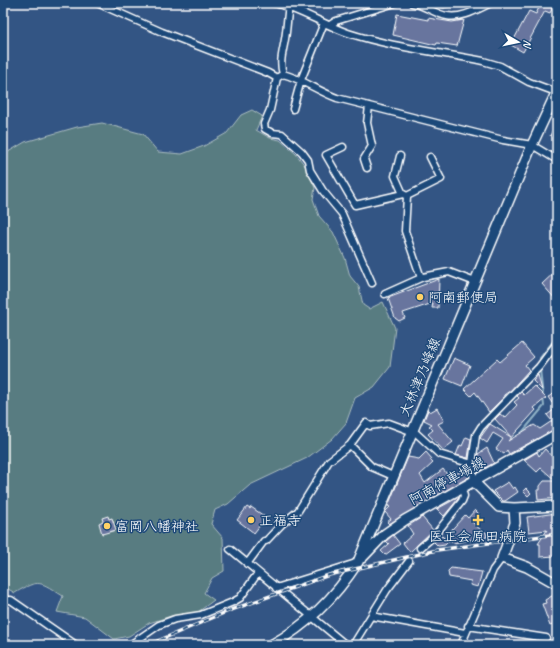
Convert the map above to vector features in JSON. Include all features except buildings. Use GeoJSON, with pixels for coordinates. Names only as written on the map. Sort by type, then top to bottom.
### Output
{"type":"FeatureCollection","features":[{"type":"Feature","properties":{"kind":"main road","name":"大林津乃峰線"},"geometry":{"type":"LineString","coordinates":[[270,645],[285,637],[336,593],[358,562],[532,145],[557,92]]}},
{"type":"Feature","properties":{"kind":"main road","name":"阿南停車場線"},"geometry":{"type":"LineString","coordinates":[[358,562],[385,534],[405,520],[557,434]]}},
{"type":"Feature","properties":{"kind":"main road"},"geometry":{"type":"LineString","coordinates":[[474,482],[499,507],[514,508],[557,506]]}},
{"type":"Feature","properties":{"kind":"main road"},"geometry":{"type":"LineString","coordinates":[[514,508],[515,523],[502,558],[527,567],[557,584]]}},
{"type":"Feature","properties":{"kind":"street"},"geometry":{"type":"LineString","coordinates":[[97,3],[104,4],[162,32],[177,36],[268,73],[301,80],[324,93],[503,140],[532,145],[557,160]]}},
{"type":"Feature","properties":{"kind":"street"},"geometry":{"type":"LineString","coordinates":[[274,3],[289,6],[327,24],[370,39],[483,60],[500,66],[529,82],[557,92]]}},
{"type":"Feature","properties":{"kind":"street"},"geometry":{"type":"LineString","coordinates":[[293,109],[301,80],[327,24],[395,3]]}},
{"type":"Feature","properties":{"kind":"street"},"geometry":{"type":"LineString","coordinates":[[412,3],[426,6],[446,16],[458,16],[491,3]]}},
{"type":"Feature","properties":{"kind":"street"},"geometry":{"type":"LineString","coordinates":[[289,6],[281,56],[280,76],[270,110],[264,124],[265,129],[272,134],[282,134],[302,152],[308,160],[310,170],[323,191],[342,214],[372,283]]}},
{"type":"Feature","properties":{"kind":"street"},"geometry":{"type":"LineString","coordinates":[[367,168],[364,159],[372,146],[367,123],[369,106]]}},
{"type":"Feature","properties":{"kind":"street"},"geometry":{"type":"LineString","coordinates":[[343,147],[326,155],[355,205],[405,195],[441,179],[430,157]]}},
{"type":"Feature","properties":{"kind":"street"},"geometry":{"type":"LineString","coordinates":[[400,156],[395,176],[405,195],[405,231],[420,275],[423,277]]}},
{"type":"Feature","properties":{"kind":"street"},"geometry":{"type":"LineString","coordinates":[[385,294],[423,277],[446,272],[475,282]]}},
{"type":"Feature","properties":{"kind":"street"},"geometry":{"type":"LineString","coordinates":[[474,482],[472,464],[476,435],[481,427],[540,365],[557,343]]}},
{"type":"Feature","properties":{"kind":"street"},"geometry":{"type":"LineString","coordinates":[[247,564],[264,541],[266,541],[282,524],[298,511],[329,461],[350,445],[366,423],[370,426],[389,423],[412,431],[419,434],[439,454],[472,464]]}},
{"type":"Feature","properties":{"kind":"street"},"geometry":{"type":"LineString","coordinates":[[350,445],[372,467],[393,476]]}},
{"type":"Feature","properties":{"kind":"street"},"geometry":{"type":"LineString","coordinates":[[420,548],[434,536],[462,501],[464,496],[462,488]]}},
{"type":"Feature","properties":{"kind":"street"},"geometry":{"type":"LineString","coordinates":[[230,549],[310,617],[346,645]]}},
{"type":"Feature","properties":{"kind":"street"},"geometry":{"type":"LineString","coordinates":[[461,645],[493,570],[502,558]]}},
{"type":"Feature","properties":{"kind":"street"},"geometry":{"type":"LineString","coordinates":[[353,645],[387,590],[409,561]]}},
{"type":"Feature","properties":{"kind":"street"},"geometry":{"type":"LineString","coordinates":[[276,588],[358,562]]}},
{"type":"Feature","properties":{"kind":"street"},"geometry":{"type":"LineString","coordinates":[[130,645],[159,625],[175,619],[201,615],[233,602],[240,598],[258,573]]}},
{"type":"Feature","properties":{"kind":"street"},"geometry":{"type":"LineString","coordinates":[[7,600],[11,600],[76,645]]}},
{"type":"Feature","properties":{"kind":"street"},"geometry":{"type":"LineString","coordinates":[[371,616],[465,633]]}},
{"type":"Feature","properties":{"kind":"street"},"geometry":{"type":"LineString","coordinates":[[468,626],[546,638]]}},
{"type":"Feature","properties":{"kind":"green space"},"geometry":{"type":"Polygon","coordinates":[[[252,110],[262,116],[256,130],[270,138],[280,140],[296,154],[306,167],[315,188],[313,199],[319,216],[333,232],[345,258],[350,276],[359,287],[363,305],[369,309],[383,302],[395,328],[390,367],[374,387],[355,398],[346,423],[332,439],[307,458],[250,485],[228,504],[215,510],[211,524],[223,538],[224,571],[212,578],[204,593],[214,600],[198,612],[171,616],[149,623],[129,636],[114,639],[85,617],[57,612],[63,596],[44,585],[30,585],[15,593],[3,586],[3,155],[25,142],[77,127],[102,123],[143,134],[158,152],[182,154],[204,146],[227,133],[241,115],[252,110]]]}},
{"type":"Feature","properties":{"kind":"waterway"},"geometry":{"type":"LineString","coordinates":[[540,362],[540,358],[557,336]]}},
{"type":"Feature","properties":{"kind":"waterway"},"geometry":{"type":"LineString","coordinates":[[520,435],[544,406],[540,369]]}},
{"type":"Feature","properties":{"kind":"railway"},"geometry":{"type":"LineString","coordinates":[[148,645],[231,610],[329,575],[437,550],[557,534]]}},
{"type":"Feature","properties":{"kind":"place","name":"阿南郵便局"},"geometry":{"type":"Point","coordinates":[420,297]}},
{"type":"Feature","properties":{"kind":"place","name":"正福寺"},"geometry":{"type":"Point","coordinates":[251,520]}},
{"type":"Feature","properties":{"kind":"place","name":"医正会原田病院"},"geometry":{"type":"Point","coordinates":[478,520]}},
{"type":"Feature","properties":{"kind":"place","name":"富岡八幡神社"},"geometry":{"type":"Point","coordinates":[107,526]}}]}
